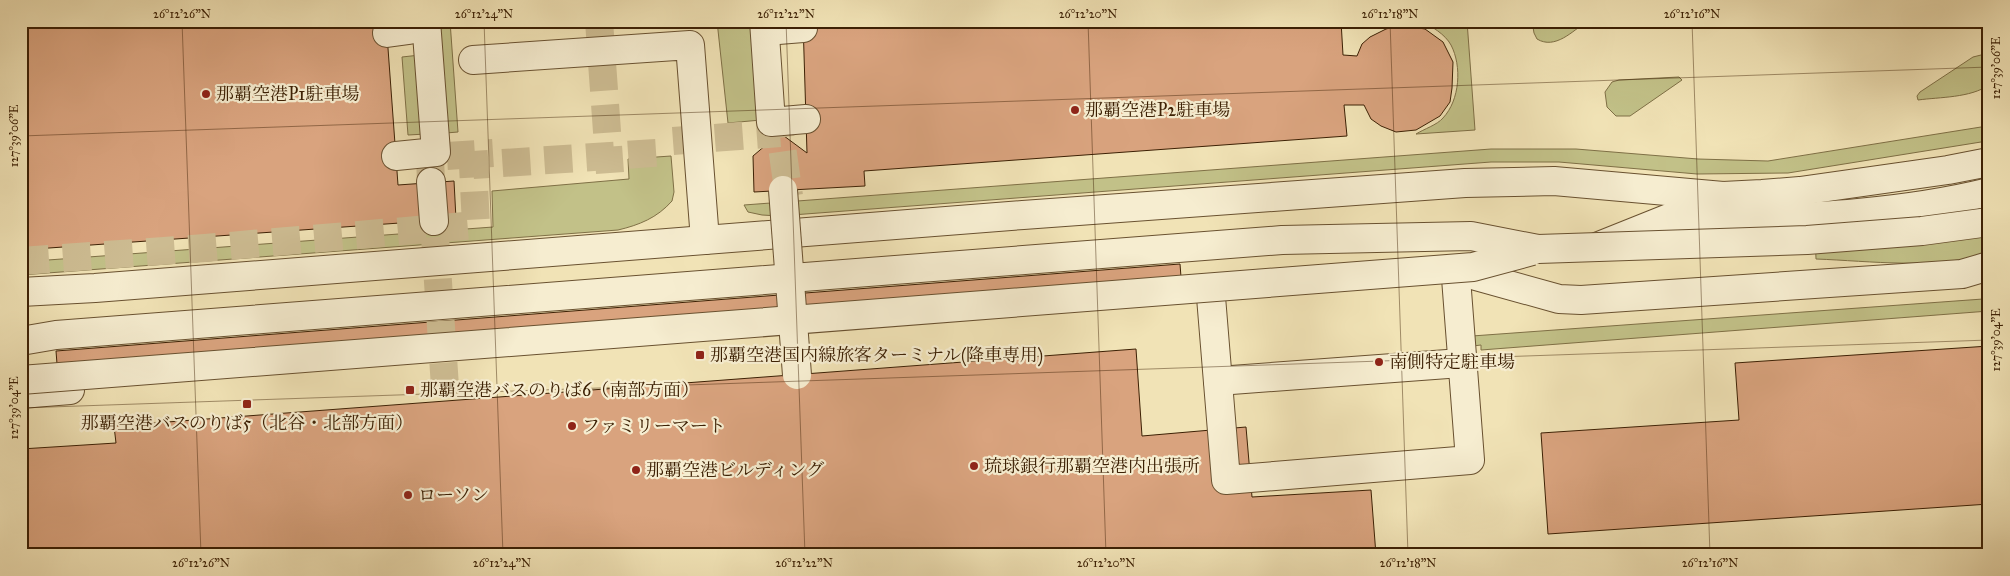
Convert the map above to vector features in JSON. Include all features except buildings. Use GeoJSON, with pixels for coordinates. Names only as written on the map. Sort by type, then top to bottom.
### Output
{"type":"FeatureCollection","features":[{"type":"Feature","properties":{"kind":"street"},"geometry":{"type":"LineString","coordinates":[[396,156],[436,152],[426,21]]}},
{"type":"Feature","properties":{"kind":"street"},"geometry":{"type":"LineString","coordinates":[[764,21],[771,122],[806,119]]}},
{"type":"Feature","properties":{"kind":"street"},"geometry":{"type":"LineString","coordinates":[[473,60],[690,46],[704,240]]}},
{"type":"Feature","properties":{"kind":"street"},"geometry":{"type":"LineString","coordinates":[[21,292],[1042,213],[1510,180],[1563,182],[1723,196],[1800,191],[1948,170],[1989,162]]}},
{"type":"Feature","properties":{"kind":"street"},"geometry":{"type":"LineString","coordinates":[[431,182],[434,221]]}},
{"type":"Feature","properties":{"kind":"street"},"geometry":{"type":"LineString","coordinates":[[783,190],[797,375]]}},
{"type":"Feature","properties":{"kind":"street"},"geometry":{"type":"LineString","coordinates":[[1654,224],[1813,216],[1880,210],[1926,204],[1989,192]]}},
{"type":"Feature","properties":{"kind":"street"},"geometry":{"type":"LineString","coordinates":[[21,394],[473,355],[1466,277],[1588,250],[1723,196]]}},
{"type":"Feature","properties":{"kind":"street"},"geometry":{"type":"LineString","coordinates":[[21,341],[76,334],[1282,240],[1470,236],[1538,249],[1807,240],[1922,231],[1989,222]]}},
{"type":"Feature","properties":{"kind":"street"},"geometry":{"type":"LineString","coordinates":[[21,380],[1473,267],[1538,249]]}},
{"type":"Feature","properties":{"kind":"street"},"geometry":{"type":"LineString","coordinates":[[1466,277],[1559,299],[1581,300],[1962,274],[1989,266]]}},
{"type":"Feature","properties":{"kind":"street"},"geometry":{"type":"LineString","coordinates":[[1211,297],[1226,480],[1245,479],[1470,460],[1461,363],[1466,277]]}},
{"type":"Feature","properties":{"kind":"street"},"geometry":{"type":"LineString","coordinates":[[1218,381],[1461,363]]}},
{"type":"Feature","properties":{"kind":"shaded area"},"geometry":{"type":"Polygon","coordinates":[[[438,21],[450,21],[458,132],[446,133],[438,21]]]}},
{"type":"Feature","properties":{"kind":"shaded area"},"geometry":{"type":"Polygon","coordinates":[[[717,21],[753,21],[761,120],[728,123],[717,21]]]}},
{"type":"Feature","properties":{"kind":"shaded area"},"geometry":{"type":"Polygon","coordinates":[[[1421,21],[1467,21],[1475,130],[1416,134],[1434,125],[1449,111],[1456,93],[1458,73],[1455,53],[1451,45],[1442,34],[1421,21]]]}},
{"type":"Feature","properties":{"kind":"shaded area"},"geometry":{"type":"Polygon","coordinates":[[[1532,21],[1587,21],[1564,38],[1557,41],[1544,42],[1537,39],[1532,21]]]}},
{"type":"Feature","properties":{"kind":"shaded area"},"geometry":{"type":"Polygon","coordinates":[[[420,55],[426,134],[408,135],[402,57],[420,55]]]}},
{"type":"Feature","properties":{"kind":"shaded area"},"geometry":{"type":"Polygon","coordinates":[[[1989,55],[1989,85],[1964,95],[1918,100],[1917,96],[1920,92],[1973,57],[1989,55]]]}},
{"type":"Feature","properties":{"kind":"shaded area"},"geometry":{"type":"Polygon","coordinates":[[[1679,77],[1682,80],[1630,116],[1616,116],[1607,107],[1605,92],[1612,82],[1679,77]]]}},
{"type":"Feature","properties":{"kind":"shaded area"},"geometry":{"type":"Polygon","coordinates":[[[1989,124],[1989,139],[1981,142],[1788,173],[1697,174],[1559,162],[1491,162],[779,216],[748,212],[744,205],[1491,149],[1576,149],[1698,159],[1768,161],[1981,127],[1989,124]]]}},
{"type":"Feature","properties":{"kind":"shaded area"},"geometry":{"type":"Polygon","coordinates":[[[671,156],[674,192],[672,201],[647,220],[618,230],[21,275],[21,262],[493,227],[492,191],[629,179],[628,159],[671,156]]]}},
{"type":"Feature","properties":{"kind":"shaded area"},"geometry":{"type":"Polygon","coordinates":[[[1989,213],[1989,253],[1969,258],[1926,263],[1816,259],[1815,232],[1989,213]]]}},
{"type":"Feature","properties":{"kind":"shaded area"},"geometry":{"type":"Polygon","coordinates":[[[1989,297],[1989,311],[1481,350],[1481,345],[1473,346],[1472,336],[1983,299],[1989,297]]]}},
{"type":"Feature","properties":{"kind":"tunnel"},"geometry":{"type":"LineString","coordinates":[[599,21],[610,173]]}},
{"type":"Feature","properties":{"kind":"tunnel"},"geometry":{"type":"LineString","coordinates":[[673,141],[780,133],[789,196]]}},
{"type":"Feature","properties":{"kind":"tunnel"},"geometry":{"type":"LineString","coordinates":[[21,261],[205,248],[476,225],[473,165],[669,152]]}},
{"type":"Feature","properties":{"kind":"tunnel"},"geometry":{"type":"LineString","coordinates":[[431,182],[430,157],[493,153]]}},
{"type":"Feature","properties":{"kind":"tunnel"},"geometry":{"type":"LineString","coordinates":[[435,237],[446,402]]}},
{"type":"Feature","properties":{"kind":"place","name":"那覇空港P1駐車場"},"geometry":{"type":"Point","coordinates":[206,94]}},
{"type":"Feature","properties":{"kind":"place","name":"那覇空港P2駐車場"},"geometry":{"type":"Point","coordinates":[1075,110]}},
{"type":"Feature","properties":{"kind":"place","name":"那覇空港国内線旅客ターミナル(降車専用)"},"geometry":{"type":"Point","coordinates":[700,355]}},
{"type":"Feature","properties":{"kind":"place","name":"南側特定駐車場"},"geometry":{"type":"Point","coordinates":[1379,362]}},
{"type":"Feature","properties":{"kind":"place","name":"那覇空港バスのりば6（南部方面）"},"geometry":{"type":"Point","coordinates":[410,390]}},
{"type":"Feature","properties":{"kind":"place","name":"那覇空港バスのりば5（北谷・北部方面）"},"geometry":{"type":"Point","coordinates":[247,404]}},
{"type":"Feature","properties":{"kind":"place","name":"ファミリーマート"},"geometry":{"type":"Point","coordinates":[572,426]}},
{"type":"Feature","properties":{"kind":"place","name":"琉球銀行那覇空港内出張所"},"geometry":{"type":"Point","coordinates":[974,466]}},
{"type":"Feature","properties":{"kind":"place","name":"那覇空港ビルディング"},"geometry":{"type":"Point","coordinates":[636,470]}},
{"type":"Feature","properties":{"kind":"place","name":"ローソン"},"geometry":{"type":"Point","coordinates":[408,495]}}]}
